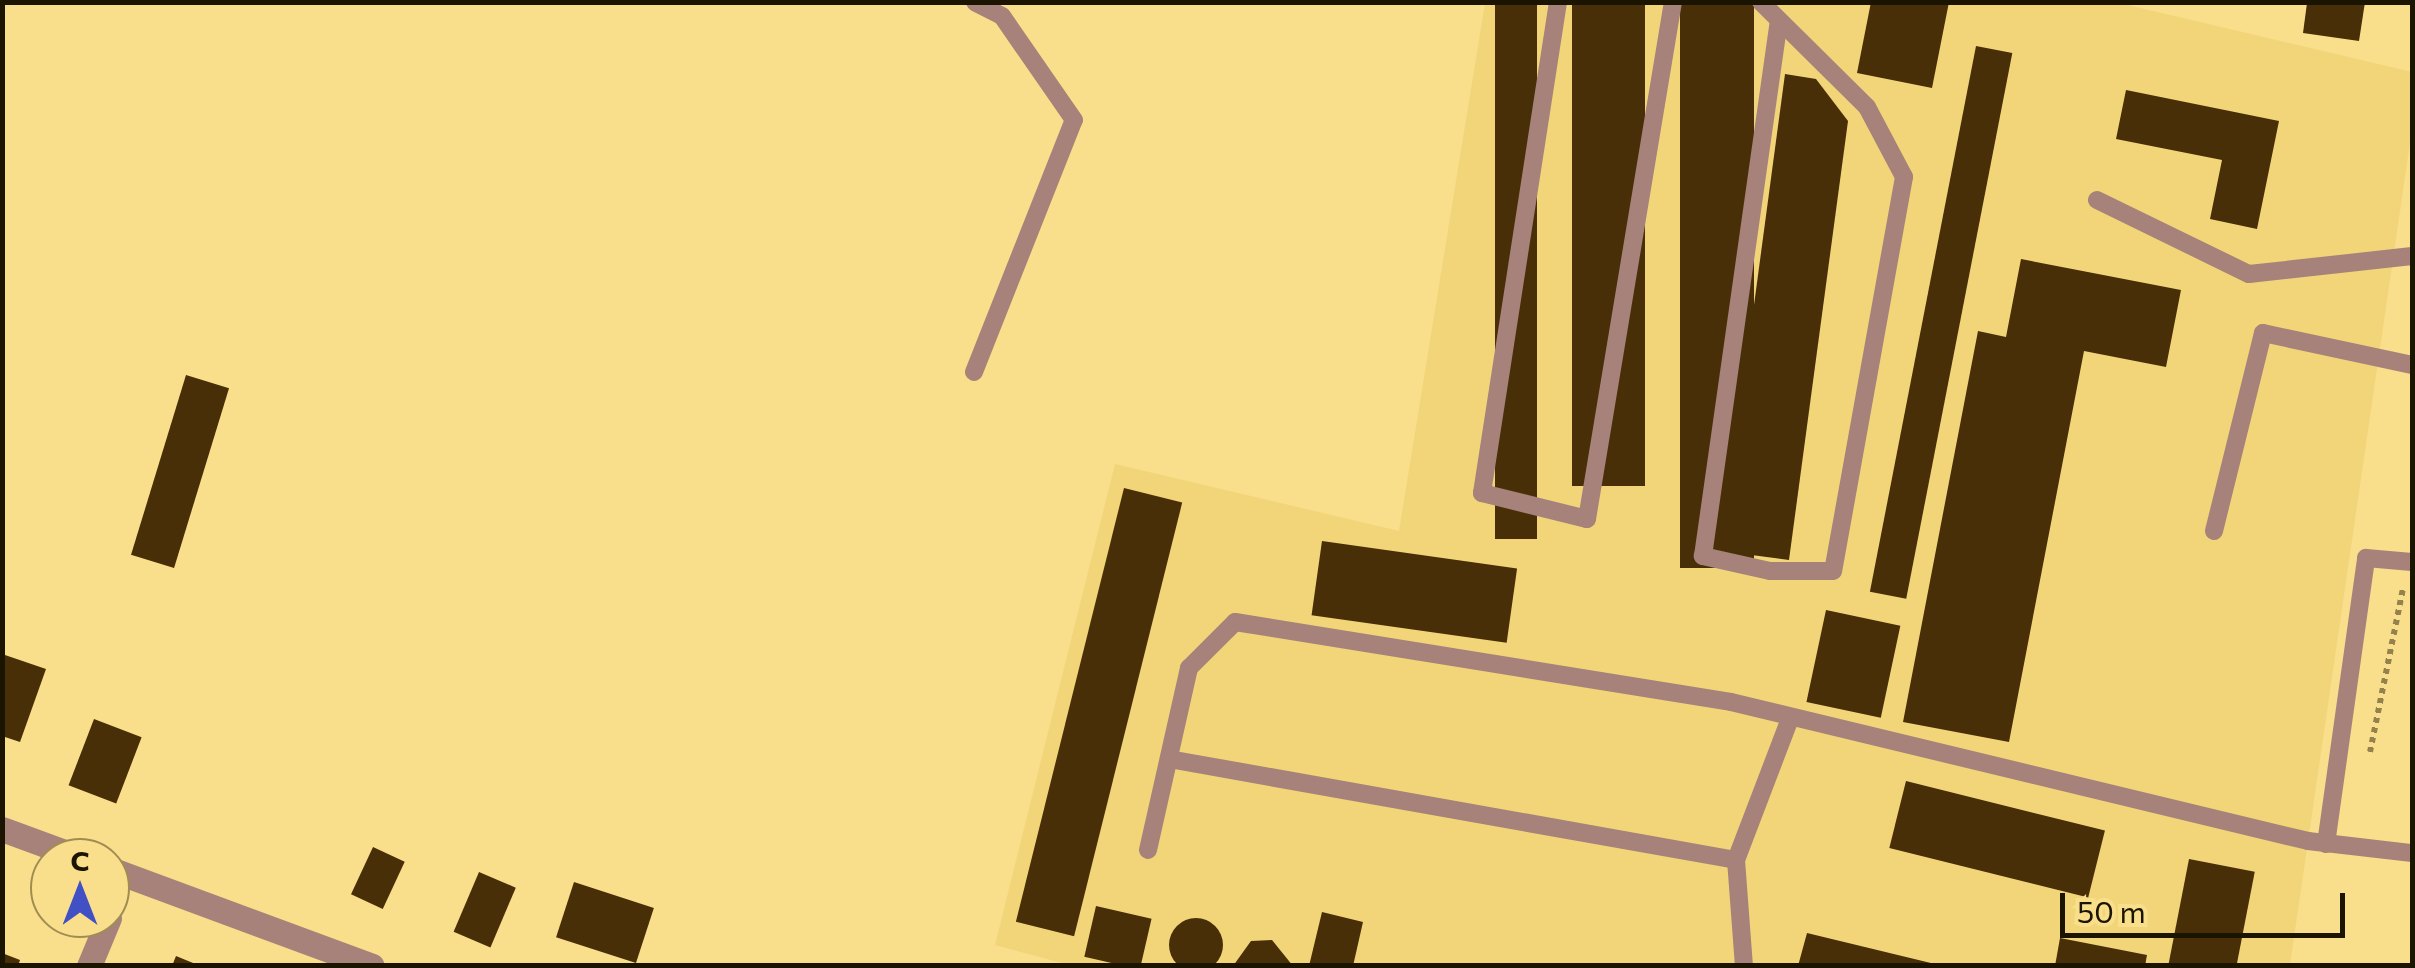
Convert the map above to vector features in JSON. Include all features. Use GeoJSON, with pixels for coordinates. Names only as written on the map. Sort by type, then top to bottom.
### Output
{"type":"FeatureCollection","features":[{"type":"Feature","properties":{"kind":"street"},"geometry":{"type":"LineString","coordinates":[[2,829],[30,839]]}},
{"type":"Feature","properties":{"kind":"street"},"geometry":{"type":"LineString","coordinates":[[130,876],[372,966]]}},
{"type":"Feature","properties":{"kind":"street"},"geometry":{"type":"LineString","coordinates":[[89,966],[101,938]]}},
{"type":"Feature","properties":{"kind":"lane"},"geometry":{"type":"LineString","coordinates":[[974,372],[1074,120],[1002,16],[975,2]]}},
{"type":"Feature","properties":{"kind":"lane"},"geometry":{"type":"LineString","coordinates":[[1558,2],[1482,493],[1586,520],[1673,2]]}},
{"type":"Feature","properties":{"kind":"lane"},"geometry":{"type":"LineString","coordinates":[[1761,2],[1867,107],[1904,177],[1833,571],[1770,572],[1703,556],[1779,20]]}},
{"type":"Feature","properties":{"kind":"lane"},"geometry":{"type":"LineString","coordinates":[[2098,200],[2249,274],[2412,256]]}},
{"type":"Feature","properties":{"kind":"lane"},"geometry":{"type":"LineString","coordinates":[[2214,531],[2263,333],[2412,365]]}},
{"type":"Feature","properties":{"kind":"lane"},"geometry":{"type":"LineString","coordinates":[[2326,844],[2366,558],[2410,561]]}},
{"type":"Feature","properties":{"kind":"lane"},"geometry":{"type":"LineString","coordinates":[[1148,850],[1189,668],[1236,622],[1731,702],[1789,720],[2326,844],[2412,853]]}},
{"type":"Feature","properties":{"kind":"lane"},"geometry":{"type":"LineString","coordinates":[[1744,966],[1736,860],[1789,720]]}},
{"type":"Feature","properties":{"kind":"lane"},"geometry":{"type":"LineString","coordinates":[[1169,759],[1736,860]]}},
{"type":"Feature","properties":{"kind":"path"},"geometry":{"type":"LineString","coordinates":[[2367,770],[2410,561]]}},
{"type":"Feature","properties":{"kind":"shaded area"},"geometry":{"type":"Polygon","coordinates":[[[1485,3],[2119,3],[2412,72],[2412,129],[2290,965],[1073,966],[995,945],[1115,464],[1399,531],[1485,3]]]}},
{"type":"Feature","properties":{"kind":"building"},"geometry":{"type":"Polygon","coordinates":[[[1495,2],[1537,2],[1537,539],[1495,539],[1495,2]]]}},
{"type":"Feature","properties":{"kind":"building"},"geometry":{"type":"Polygon","coordinates":[[[1572,2],[1645,2],[1645,486],[1572,486],[1572,2]]]}},
{"type":"Feature","properties":{"kind":"building"},"geometry":{"type":"Polygon","coordinates":[[[1680,2],[1754,2],[1754,568],[1680,568],[1680,2]]]}},
{"type":"Feature","properties":{"kind":"building"},"geometry":{"type":"Polygon","coordinates":[[[1871,2],[1949,2],[1932,88],[1857,73],[1871,2]]]}},
{"type":"Feature","properties":{"kind":"building"},"geometry":{"type":"Polygon","coordinates":[[[2365,2],[2359,41],[2303,33],[2307,3],[2365,2]]]}},
{"type":"Feature","properties":{"kind":"building"},"geometry":{"type":"Polygon","coordinates":[[[1976,46],[2012,53],[1906,599],[1870,592],[1976,46]]]}},
{"type":"Feature","properties":{"kind":"building"},"geometry":{"type":"Polygon","coordinates":[[[1785,74],[1816,79],[1848,121],[1789,560],[1721,551],[1785,74]]]}},
{"type":"Feature","properties":{"kind":"building"},"geometry":{"type":"Polygon","coordinates":[[[2126,90],[2279,121],[2257,229],[2210,219],[2222,160],[2116,139],[2126,90]]]}},
{"type":"Feature","properties":{"kind":"building"},"geometry":{"type":"Polygon","coordinates":[[[2021,259],[2181,290],[2166,367],[2084,351],[2009,742],[1903,722],[1978,331],[2006,337],[2021,259]]]}},
{"type":"Feature","properties":{"kind":"building"},"geometry":{"type":"Polygon","coordinates":[[[186,375],[229,388],[174,568],[131,555],[186,375]]]}},
{"type":"Feature","properties":{"kind":"building"},"geometry":{"type":"Polygon","coordinates":[[[1124,488],[1182,503],[1074,936],[1016,922],[1124,488]]]}},
{"type":"Feature","properties":{"kind":"building"},"geometry":{"type":"Polygon","coordinates":[[[1322,541],[1517,568],[1507,643],[1312,615],[1322,541]]]}},
{"type":"Feature","properties":{"kind":"building"},"geometry":{"type":"Polygon","coordinates":[[[1826,610],[1900,626],[1881,718],[1806,702],[1826,610]]]}},
{"type":"Feature","properties":{"kind":"building"},"geometry":{"type":"Polygon","coordinates":[[[2,654],[46,669],[20,742],[2,736],[2,654]]]}},
{"type":"Feature","properties":{"kind":"building"},"geometry":{"type":"Polygon","coordinates":[[[94,719],[142,737],[116,804],[69,785],[94,719]]]}},
{"type":"Feature","properties":{"kind":"building"},"geometry":{"type":"Polygon","coordinates":[[[1906,781],[2105,831],[2088,898],[1889,848],[1906,781]]]}},
{"type":"Feature","properties":{"kind":"building"},"geometry":{"type":"Polygon","coordinates":[[[373,847],[405,862],[383,909],[351,894],[373,847]]]}},
{"type":"Feature","properties":{"kind":"building"},"geometry":{"type":"Polygon","coordinates":[[[2189,859],[2255,872],[2236,966],[2168,966],[2189,859]]]}},
{"type":"Feature","properties":{"kind":"building"},"geometry":{"type":"Polygon","coordinates":[[[479,872],[516,888],[490,947],[454,932],[479,872]]]}},
{"type":"Feature","properties":{"kind":"building"},"geometry":{"type":"Polygon","coordinates":[[[574,882],[654,908],[636,963],[556,937],[574,882]]]}},
{"type":"Feature","properties":{"kind":"building"},"geometry":{"type":"Polygon","coordinates":[[[1096,906],[1152,919],[1141,966],[1084,957],[1096,906]]]}},
{"type":"Feature","properties":{"kind":"building"},"geometry":{"type":"Polygon","coordinates":[[[1322,912],[1363,922],[1353,966],[1309,966],[1322,912]]]}},
{"type":"Feature","properties":{"kind":"building"},"geometry":{"type":"Polygon","coordinates":[[[1196,918],[1215,926],[1223,945],[1215,964],[1196,972],[1177,964],[1169,945],[1177,926],[1196,918]]]}},
{"type":"Feature","properties":{"kind":"building"},"geometry":{"type":"Polygon","coordinates":[[[1807,933],[1935,964],[1935,966],[1798,966],[1807,933]]]}},
{"type":"Feature","properties":{"kind":"building"},"geometry":{"type":"Polygon","coordinates":[[[2060,938],[2147,955],[2145,966],[2055,966],[2060,938]]]}},
{"type":"Feature","properties":{"kind":"building"},"geometry":{"type":"Polygon","coordinates":[[[1272,940],[1293,966],[1233,966],[1251,941],[1272,940]]]}},
{"type":"Feature","properties":{"kind":"building"},"geometry":{"type":"Polygon","coordinates":[[[2,953],[20,960],[18,966],[2,966],[2,953]]]}},
{"type":"Feature","properties":{"kind":"building"},"geometry":{"type":"Polygon","coordinates":[[[176,956],[198,965],[198,966],[172,966],[176,956]]]}}]}
